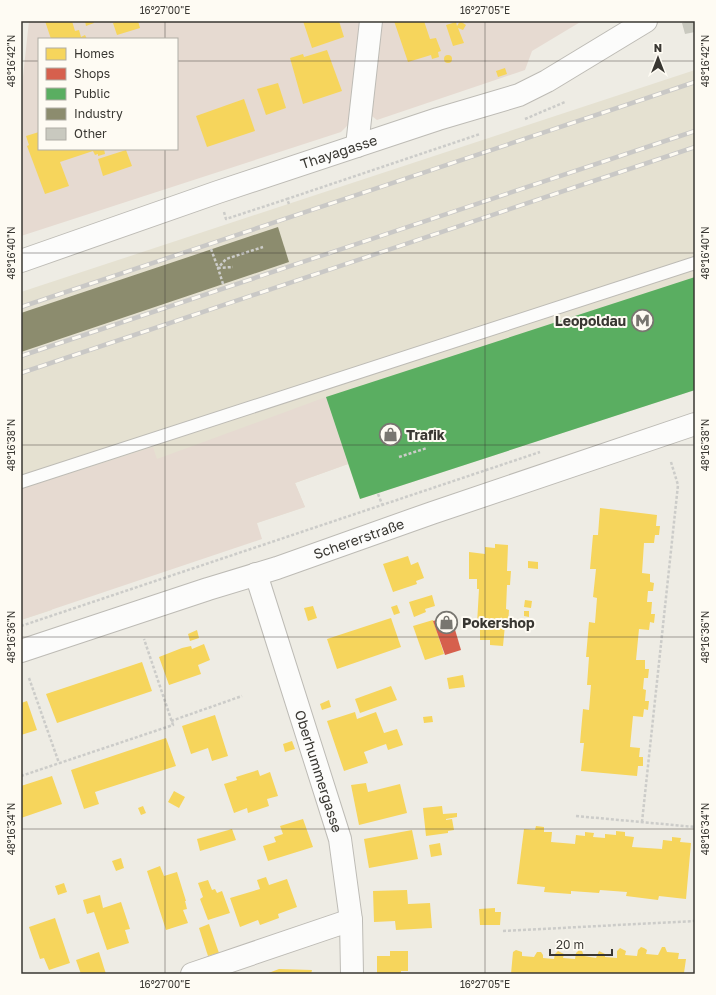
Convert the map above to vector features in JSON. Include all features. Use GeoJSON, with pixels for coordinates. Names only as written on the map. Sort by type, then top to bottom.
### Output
{"type":"FeatureCollection","features":[{"type":"Feature","properties":{"kind":"street"},"geometry":{"type":"LineString","coordinates":[[357,146],[371,21]]}},
{"type":"Feature","properties":{"kind":"street","name":"Thayagasse"},"geometry":{"type":"LineString","coordinates":[[21,261],[357,146],[518,95],[547,81],[646,21]]}},
{"type":"Feature","properties":{"kind":"street","name":"Schererstraße"},"geometry":{"type":"LineString","coordinates":[[21,651],[256,574],[695,424]]}},
{"type":"Feature","properties":{"kind":"street","name":"Oberhummergasse"},"geometry":{"type":"LineString","coordinates":[[256,574],[340,839],[351,920],[352,974]]}},
{"type":"Feature","properties":{"kind":"street"},"geometry":{"type":"LineString","coordinates":[[192,974],[351,920]]}},
{"type":"Feature","properties":{"kind":"lane"},"geometry":{"type":"LineString","coordinates":[[21,482],[695,263]]}},
{"type":"Feature","properties":{"kind":"path"},"geometry":{"type":"LineString","coordinates":[[525,119],[565,102]]}},
{"type":"Feature","properties":{"kind":"path"},"geometry":{"type":"LineString","coordinates":[[234,217],[480,134]]}},
{"type":"Feature","properties":{"kind":"path"},"geometry":{"type":"LineString","coordinates":[[287,199],[289,204]]}},
{"type":"Feature","properties":{"kind":"path"},"geometry":{"type":"LineString","coordinates":[[218,268],[226,259],[264,247]]}},
{"type":"Feature","properties":{"kind":"path"},"geometry":{"type":"LineString","coordinates":[[211,249],[223,284]]}},
{"type":"Feature","properties":{"kind":"path"},"geometry":{"type":"LineString","coordinates":[[218,268],[233,267]]}},
{"type":"Feature","properties":{"kind":"path"},"geometry":{"type":"LineString","coordinates":[[399,457],[427,448]]}},
{"type":"Feature","properties":{"kind":"path"},"geometry":{"type":"LineString","coordinates":[[642,822],[678,485],[671,462]]}},
{"type":"Feature","properties":{"kind":"path"},"geometry":{"type":"LineString","coordinates":[[21,626],[382,504],[378,494]]}},
{"type":"Feature","properties":{"kind":"path"},"geometry":{"type":"LineString","coordinates":[[21,776],[173,725],[144,639]]}},
{"type":"Feature","properties":{"kind":"path"},"geometry":{"type":"LineString","coordinates":[[29,678],[59,763]]}},
{"type":"Feature","properties":{"kind":"path"},"geometry":{"type":"LineString","coordinates":[[172,721],[242,696]]}},
{"type":"Feature","properties":{"kind":"path"},"geometry":{"type":"LineString","coordinates":[[576,816],[695,827]]}},
{"type":"Feature","properties":{"kind":"path"},"geometry":{"type":"LineString","coordinates":[[503,931],[695,921]]}},
{"type":"Feature","properties":{"kind":"shaded area"},"geometry":{"type":"Polygon","coordinates":[[[29,21],[360,21],[349,124],[341,132],[21,236],[21,95],[29,21]]]}},
{"type":"Feature","properties":{"kind":"shaded area"},"geometry":{"type":"Polygon","coordinates":[[[380,21],[582,21],[532,51],[525,70],[377,120],[369,114],[380,21]]]}},
{"type":"Feature","properties":{"kind":"shaded area"},"geometry":{"type":"Polygon","coordinates":[[[695,70],[695,390],[360,499],[348,464],[295,483],[305,507],[257,523],[49,602],[52,610],[21,620],[21,292],[695,70]]]}},
{"type":"Feature","properties":{"kind":"shaded area"},"geometry":{"type":"Polygon","coordinates":[[[326,397],[348,464],[295,483],[305,507],[257,523],[262,539],[21,620],[21,489],[153,447],[157,459],[326,397]]]}},
{"type":"Feature","properties":{"kind":"building: Homes"},"geometry":{"type":"Polygon","coordinates":[[[45,21],[72,21],[75,31],[79,30],[81,37],[85,35],[86,38],[51,38],[45,21]]]}},
{"type":"Feature","properties":{"kind":"building: Homes"},"geometry":{"type":"Polygon","coordinates":[[[85,21],[93,21],[94,23],[86,26],[85,21]]]}},
{"type":"Feature","properties":{"kind":"building: Homes"},"geometry":{"type":"Polygon","coordinates":[[[119,21],[138,21],[140,28],[117,35],[113,23],[119,21]]]}},
{"type":"Feature","properties":{"kind":"building: Homes"},"geometry":{"type":"Polygon","coordinates":[[[303,21],[339,21],[344,37],[312,48],[303,21]]]}},
{"type":"Feature","properties":{"kind":"building: Homes"},"geometry":{"type":"Polygon","coordinates":[[[394,21],[424,21],[430,39],[436,38],[441,51],[438,52],[439,57],[432,59],[431,55],[408,62],[394,21]]]}},
{"type":"Feature","properties":{"kind":"building: Homes"},"geometry":{"type":"Polygon","coordinates":[[[460,21],[466,25],[463,30],[458,28],[464,43],[453,46],[446,25],[456,22],[457,26],[460,21]]]}},
{"type":"Feature","properties":{"kind":"building: Homes"},"geometry":{"type":"Polygon","coordinates":[[[327,50],[342,91],[303,104],[290,58],[303,54],[304,57],[327,50]]]}},
{"type":"Feature","properties":{"kind":"building: Homes"},"geometry":{"type":"Polygon","coordinates":[[[446,55],[450,55],[452,59],[450,63],[446,63],[444,61],[444,57],[446,55]]]}},
{"type":"Feature","properties":{"kind":"building: Homes"},"geometry":{"type":"Polygon","coordinates":[[[505,68],[507,74],[498,77],[496,71],[505,68]]]}},
{"type":"Feature","properties":{"kind":"building: Homes"},"geometry":{"type":"Polygon","coordinates":[[[278,83],[286,108],[266,115],[257,89],[278,83]]]}},
{"type":"Feature","properties":{"kind":"building: Homes"},"geometry":{"type":"Polygon","coordinates":[[[244,99],[255,131],[207,147],[196,116],[244,99]]]}},
{"type":"Feature","properties":{"kind":"building: Homes"},"geometry":{"type":"Polygon","coordinates":[[[38,132],[38,150],[104,150],[105,154],[98,156],[98,154],[95,155],[93,151],[60,162],[69,186],[45,194],[27,146],[29,145],[26,136],[38,132]]]}},
{"type":"Feature","properties":{"kind":"building: Homes"},"geometry":{"type":"Polygon","coordinates":[[[126,150],[132,166],[103,176],[98,159],[126,150]]]}},
{"type":"Feature","properties":{"kind":"building: Homes"},"geometry":{"type":"Polygon","coordinates":[[[600,508],[657,515],[656,526],[660,526],[659,535],[655,535],[654,543],[644,543],[642,573],[650,574],[650,582],[654,583],[653,591],[648,591],[647,602],[652,602],[651,614],[655,614],[654,623],[650,622],[649,630],[639,629],[636,660],[645,660],[645,669],[649,669],[648,678],[644,678],[643,689],[646,690],[645,701],[649,701],[648,710],[644,709],[643,717],[633,716],[630,747],[640,748],[639,757],[643,757],[643,766],[638,766],[637,776],[581,771],[584,743],[580,743],[583,709],[589,710],[591,685],[587,685],[589,657],[586,657],[589,622],[595,623],[597,598],[593,597],[596,569],[590,569],[593,535],[598,535],[600,508]]]}},
{"type":"Feature","properties":{"kind":"building: Homes"},"geometry":{"type":"Polygon","coordinates":[[[495,544],[508,545],[507,571],[511,571],[510,585],[507,585],[506,609],[509,610],[508,625],[505,625],[503,646],[490,645],[490,640],[480,640],[480,624],[477,624],[479,589],[477,589],[477,579],[469,579],[469,552],[485,554],[485,547],[495,548],[495,544]]]}},
{"type":"Feature","properties":{"kind":"building: Homes"},"geometry":{"type":"Polygon","coordinates":[[[408,556],[411,565],[418,562],[424,578],[416,581],[417,584],[393,592],[383,564],[408,556]]]}},
{"type":"Feature","properties":{"kind":"building: Homes"},"geometry":{"type":"Polygon","coordinates":[[[528,561],[538,562],[538,569],[528,568],[528,561]]]}},
{"type":"Feature","properties":{"kind":"building: Homes"},"geometry":{"type":"Polygon","coordinates":[[[432,595],[435,606],[425,609],[426,612],[414,617],[409,602],[432,595]]]}},
{"type":"Feature","properties":{"kind":"building: Homes"},"geometry":{"type":"Polygon","coordinates":[[[525,600],[532,601],[531,608],[524,607],[525,600]]]}},
{"type":"Feature","properties":{"kind":"building: Homes"},"geometry":{"type":"Polygon","coordinates":[[[397,605],[400,613],[394,615],[391,607],[397,605]]]}},
{"type":"Feature","properties":{"kind":"building: Homes"},"geometry":{"type":"Polygon","coordinates":[[[313,606],[317,618],[308,621],[304,608],[313,606]]]}},
{"type":"Feature","properties":{"kind":"building: Homes"},"geometry":{"type":"Polygon","coordinates":[[[524,611],[529,611],[529,617],[524,616],[524,611]]]}},
{"type":"Feature","properties":{"kind":"building: Homes"},"geometry":{"type":"Polygon","coordinates":[[[391,618],[401,647],[337,669],[327,639],[391,618]]]}},
{"type":"Feature","properties":{"kind":"building: Homes"},"geometry":{"type":"Polygon","coordinates":[[[433,620],[444,654],[425,660],[413,626],[433,620]]]}},
{"type":"Feature","properties":{"kind":"building: Homes"},"geometry":{"type":"Polygon","coordinates":[[[197,630],[199,638],[190,641],[188,634],[197,630]]]}},
{"type":"Feature","properties":{"kind":"building: Homes"},"geometry":{"type":"Polygon","coordinates":[[[204,644],[210,660],[198,665],[201,674],[169,685],[159,657],[182,648],[191,646],[192,649],[204,644]]]}},
{"type":"Feature","properties":{"kind":"building: Homes"},"geometry":{"type":"Polygon","coordinates":[[[142,662],[152,691],[57,723],[46,694],[142,662]]]}},
{"type":"Feature","properties":{"kind":"building: Homes"},"geometry":{"type":"Polygon","coordinates":[[[463,675],[465,687],[449,689],[447,678],[463,675]]]}},
{"type":"Feature","properties":{"kind":"building: Homes"},"geometry":{"type":"Polygon","coordinates":[[[391,686],[397,700],[360,713],[355,699],[391,686]]]}},
{"type":"Feature","properties":{"kind":"building: Homes"},"geometry":{"type":"Polygon","coordinates":[[[329,700],[331,707],[322,710],[320,704],[329,700]]]}},
{"type":"Feature","properties":{"kind":"building: Homes"},"geometry":{"type":"Polygon","coordinates":[[[27,701],[37,730],[21,735],[21,703],[27,701]]]}},
{"type":"Feature","properties":{"kind":"building: Homes"},"geometry":{"type":"Polygon","coordinates":[[[355,712],[357,719],[376,712],[384,733],[397,729],[403,745],[388,750],[386,744],[364,752],[368,763],[344,771],[327,721],[355,712]]]}},
{"type":"Feature","properties":{"kind":"building: Homes"},"geometry":{"type":"Polygon","coordinates":[[[215,715],[228,756],[212,761],[208,748],[191,754],[182,726],[215,715]]]}},
{"type":"Feature","properties":{"kind":"building: Homes"},"geometry":{"type":"Polygon","coordinates":[[[432,716],[433,722],[424,723],[423,717],[432,716]]]}},
{"type":"Feature","properties":{"kind":"building: Homes"},"geometry":{"type":"Polygon","coordinates":[[[166,738],[176,766],[95,792],[99,804],[84,809],[71,770],[166,738]]]}},
{"type":"Feature","properties":{"kind":"building: Homes"},"geometry":{"type":"Polygon","coordinates":[[[292,741],[295,749],[285,752],[283,744],[292,741]]]}},
{"type":"Feature","properties":{"kind":"building: Homes"},"geometry":{"type":"Polygon","coordinates":[[[258,770],[260,776],[270,772],[278,796],[267,799],[269,806],[248,813],[247,808],[234,813],[224,784],[237,780],[236,777],[258,770]]]}},
{"type":"Feature","properties":{"kind":"building: Homes"},"geometry":{"type":"Polygon","coordinates":[[[52,776],[62,804],[21,818],[21,786],[52,776]]]}},
{"type":"Feature","properties":{"kind":"building: Homes"},"geometry":{"type":"Polygon","coordinates":[[[366,783],[368,792],[400,784],[407,813],[359,825],[351,785],[366,783]]]}},
{"type":"Feature","properties":{"kind":"building: Homes"},"geometry":{"type":"Polygon","coordinates":[[[174,791],[185,797],[179,808],[168,802],[174,791]]]}},
{"type":"Feature","properties":{"kind":"building: Homes"},"geometry":{"type":"Polygon","coordinates":[[[143,806],[146,813],[141,815],[138,808],[143,806]]]}},
{"type":"Feature","properties":{"kind":"building: Homes"},"geometry":{"type":"Polygon","coordinates":[[[442,806],[443,814],[457,813],[457,817],[446,819],[452,819],[454,830],[448,831],[448,833],[426,836],[423,808],[442,806]]]}},
{"type":"Feature","properties":{"kind":"building: Homes"},"geometry":{"type":"Polygon","coordinates":[[[303,819],[313,847],[268,861],[263,846],[276,842],[274,837],[283,834],[280,826],[303,819]]]}},
{"type":"Feature","properties":{"kind":"building: Homes"},"geometry":{"type":"Polygon","coordinates":[[[536,826],[544,827],[544,832],[552,832],[551,842],[575,844],[576,835],[585,836],[585,832],[594,833],[593,837],[605,838],[605,834],[616,835],[616,831],[625,832],[625,836],[634,837],[632,847],[662,849],[663,840],[672,841],[672,837],[681,838],[680,842],[691,843],[686,899],[659,896],[658,900],[626,896],[627,892],[600,890],[599,893],[571,891],[571,894],[544,892],[545,887],[517,884],[524,829],[535,830],[536,826]]]}},
{"type":"Feature","properties":{"kind":"building: Homes"},"geometry":{"type":"Polygon","coordinates":[[[232,829],[236,840],[200,851],[197,839],[232,829]]]}},
{"type":"Feature","properties":{"kind":"building: Homes"},"geometry":{"type":"Polygon","coordinates":[[[412,830],[418,859],[369,868],[364,839],[412,830]]]}},
{"type":"Feature","properties":{"kind":"building: Homes"},"geometry":{"type":"Polygon","coordinates":[[[440,843],[442,855],[431,857],[429,845],[440,843]]]}},
{"type":"Feature","properties":{"kind":"building: Homes"},"geometry":{"type":"Polygon","coordinates":[[[121,858],[124,868],[116,871],[112,861],[121,858]]]}},
{"type":"Feature","properties":{"kind":"building: Homes"},"geometry":{"type":"Polygon","coordinates":[[[160,866],[164,876],[177,872],[187,909],[183,910],[188,923],[166,930],[147,871],[160,866]]]}},
{"type":"Feature","properties":{"kind":"building: Homes"},"geometry":{"type":"Polygon","coordinates":[[[266,877],[269,885],[287,879],[297,907],[278,914],[279,918],[260,925],[258,920],[240,927],[230,898],[260,889],[257,880],[266,877]]]}},
{"type":"Feature","properties":{"kind":"building: Homes"},"geometry":{"type":"Polygon","coordinates":[[[208,880],[212,890],[215,889],[217,893],[222,891],[230,913],[208,920],[200,899],[203,897],[198,883],[208,880]]]}},
{"type":"Feature","properties":{"kind":"building: Homes"},"geometry":{"type":"Polygon","coordinates":[[[64,883],[67,892],[58,895],[55,886],[64,883]]]}},
{"type":"Feature","properties":{"kind":"building: Homes"},"geometry":{"type":"Polygon","coordinates":[[[407,890],[408,904],[430,903],[432,928],[396,930],[395,921],[374,922],[373,891],[407,890]]]}},
{"type":"Feature","properties":{"kind":"building: Homes"},"geometry":{"type":"Polygon","coordinates":[[[100,895],[103,908],[121,902],[130,929],[125,930],[129,943],[107,950],[94,912],[87,914],[83,900],[100,895]]]}},
{"type":"Feature","properties":{"kind":"building: Homes"},"geometry":{"type":"Polygon","coordinates":[[[495,908],[495,912],[501,912],[500,925],[480,925],[479,909],[495,908]]]}},
{"type":"Feature","properties":{"kind":"building: Homes"},"geometry":{"type":"Polygon","coordinates":[[[55,918],[70,963],[49,970],[44,958],[40,959],[29,927],[55,918]]]}},
{"type":"Feature","properties":{"kind":"building: Homes"},"geometry":{"type":"Polygon","coordinates":[[[209,924],[219,953],[208,956],[199,928],[209,924]]]}},
{"type":"Feature","properties":{"kind":"building: Homes"},"geometry":{"type":"Polygon","coordinates":[[[641,947],[647,950],[646,954],[658,955],[662,947],[665,947],[667,952],[679,953],[678,959],[686,959],[684,973],[511,974],[513,952],[516,950],[522,952],[522,956],[534,957],[537,952],[541,952],[543,958],[554,959],[555,954],[558,951],[564,954],[563,958],[575,959],[576,953],[579,950],[582,951],[584,956],[596,958],[599,951],[605,954],[605,957],[617,958],[617,951],[620,948],[626,951],[625,955],[637,956],[638,950],[641,947]]]}},
{"type":"Feature","properties":{"kind":"building: Homes"},"geometry":{"type":"Polygon","coordinates":[[[390,951],[408,951],[408,971],[401,971],[401,974],[377,974],[377,956],[390,956],[390,951]]]}},
{"type":"Feature","properties":{"kind":"building: Homes"},"geometry":{"type":"Polygon","coordinates":[[[99,952],[106,974],[81,974],[76,960],[99,952]]]}},
{"type":"Feature","properties":{"kind":"building: Homes"},"geometry":{"type":"Polygon","coordinates":[[[279,969],[312,970],[311,974],[266,974],[279,969]]]}},
{"type":"Feature","properties":{"kind":"building: Shops"},"geometry":{"type":"Polygon","coordinates":[[[451,616],[461,650],[445,655],[433,621],[451,616]]]}},
{"type":"Feature","properties":{"kind":"building: Public"},"geometry":{"type":"Polygon","coordinates":[[[695,277],[695,390],[360,499],[326,397],[695,277]]]}},
{"type":"Feature","properties":{"kind":"building: Industry"},"geometry":{"type":"Polygon","coordinates":[[[278,227],[289,262],[21,352],[21,313],[278,227]]]}},
{"type":"Feature","properties":{"kind":"building: Other"},"geometry":{"type":"Polygon","coordinates":[[[694,21],[695,32],[685,34],[682,23],[694,21]]]}},
{"type":"Feature","properties":{"kind":"railway"},"geometry":{"type":"LineString","coordinates":[[21,307],[695,82]]}},
{"type":"Feature","properties":{"kind":"railway"},"geometry":{"type":"LineString","coordinates":[[21,356],[695,131]]}},
{"type":"Feature","properties":{"kind":"railway"},"geometry":{"type":"LineString","coordinates":[[21,373],[695,147]]}},
{"type":"Feature","properties":{"kind":"place","name":"Leopoldau"},"geometry":{"type":"Point","coordinates":[642,321]}},
{"type":"Feature","properties":{"kind":"place","name":"Trafik"},"geometry":{"type":"Point","coordinates":[391,435]}},
{"type":"Feature","properties":{"kind":"place","name":"Pokershop"},"geometry":{"type":"Point","coordinates":[447,623]}}]}
